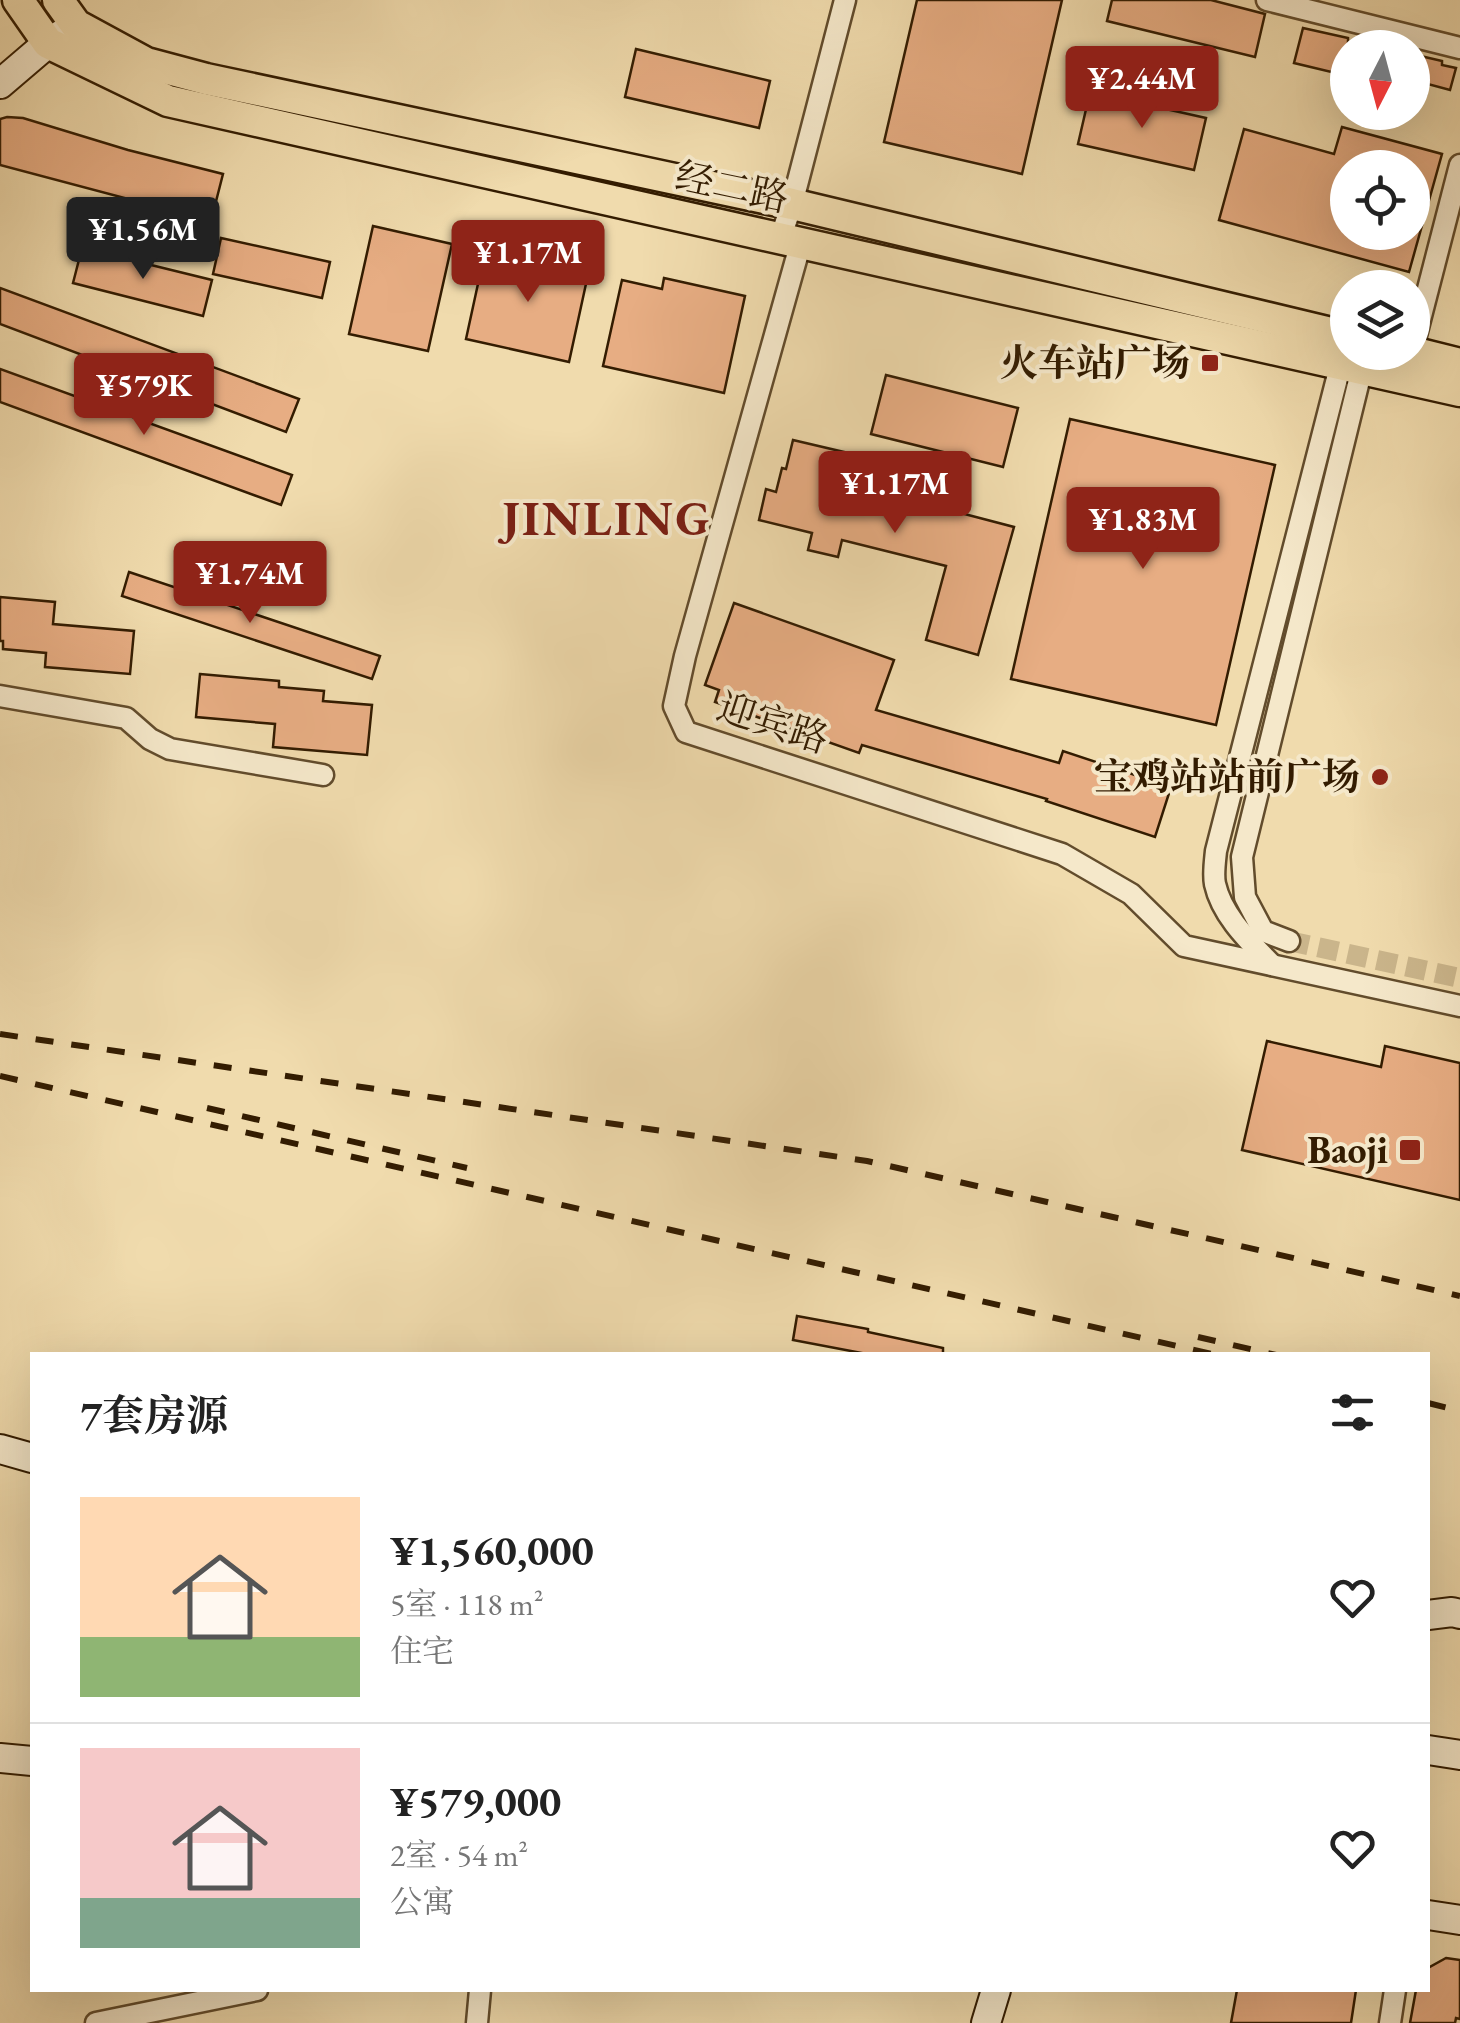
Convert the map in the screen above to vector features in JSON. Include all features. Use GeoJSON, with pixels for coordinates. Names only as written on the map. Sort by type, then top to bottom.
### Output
{"type":"FeatureCollection","features":[{"type":"Feature","properties":{"kind":"main road","name":"经二路"},"geometry":{"type":"LineString","coordinates":[[18,0],[48,43],[168,102],[790,241],[1330,347]]}},
{"type":"Feature","properties":{"kind":"main road","name":"经二路"},"geometry":{"type":"LineString","coordinates":[[58,0],[76,25],[146,63],[792,204],[1330,346]]}},
{"type":"Feature","properties":{"kind":"main road","name":"经二路"},"geometry":{"type":"LineString","coordinates":[[1430,360],[1460,364]]}},
{"type":"Feature","properties":{"kind":"main road","name":"经二路"},"geometry":{"type":"LineString","coordinates":[[1429,370],[1460,391]]}},
{"type":"Feature","properties":{"kind":"street","name":"迎宾路"},"geometry":{"type":"LineString","coordinates":[[846,0],[792,204],[790,241],[674,706],[686,732],[1062,854],[1131,894],[1184,946],[1272,965]]}},
{"type":"Feature","properties":{"kind":"street"},"geometry":{"type":"LineString","coordinates":[[1267,0],[1460,48]]}},
{"type":"Feature","properties":{"kind":"street"},"geometry":{"type":"LineString","coordinates":[[0,84],[76,25]]}},
{"type":"Feature","properties":{"kind":"street"},"geometry":{"type":"LineString","coordinates":[[1430,283],[1460,165]]}},
{"type":"Feature","properties":{"kind":"street"},"geometry":{"type":"LineString","coordinates":[[1348,370],[1216,850],[1214,881],[1223,906],[1272,965],[1460,1006]]}},
{"type":"Feature","properties":{"kind":"street"},"geometry":{"type":"LineString","coordinates":[[1289,941],[1263,931],[1245,897],[1242,857],[1349,370]]}},
{"type":"Feature","properties":{"kind":"street"},"geometry":{"type":"LineString","coordinates":[[0,696],[126,718],[150,739],[170,749],[323,775]]}},
{"type":"Feature","properties":{"kind":"street"},"geometry":{"type":"LineString","coordinates":[[0,1450],[30,1458]]}},
{"type":"Feature","properties":{"kind":"street"},"geometry":{"type":"LineString","coordinates":[[1430,1615],[1460,1614]]}},
{"type":"Feature","properties":{"kind":"street"},"geometry":{"type":"LineString","coordinates":[[1430,1750],[1460,1756]]}},
{"type":"Feature","properties":{"kind":"street"},"geometry":{"type":"LineString","coordinates":[[0,1758],[30,1761]]}},
{"type":"Feature","properties":{"kind":"street"},"geometry":{"type":"LineString","coordinates":[[1430,1915],[1460,1920]]}},
{"type":"Feature","properties":{"kind":"street"},"geometry":{"type":"LineString","coordinates":[[96,2023],[247,1992]]}},
{"type":"Feature","properties":{"kind":"street"},"geometry":{"type":"LineString","coordinates":[[477,2023],[480,1992]]}},
{"type":"Feature","properties":{"kind":"street"},"geometry":{"type":"LineString","coordinates":[[986,2023],[995,1992]]}},
{"type":"Feature","properties":{"kind":"street"},"geometry":{"type":"LineString","coordinates":[[1390,2023],[1396,1992]]}},
{"type":"Feature","properties":{"kind":"building"},"geometry":{"type":"Polygon","coordinates":[[[917,0],[1062,0],[1022,174],[884,142],[917,0]]]}},
{"type":"Feature","properties":{"kind":"building"},"geometry":{"type":"Polygon","coordinates":[[[1112,0],[1211,0],[1265,14],[1255,57],[1107,21],[1112,0]]]}},
{"type":"Feature","properties":{"kind":"building"},"geometry":{"type":"Polygon","coordinates":[[[1303,28],[1330,34],[1330,72],[1294,63],[1303,28]]]}},
{"type":"Feature","properties":{"kind":"building"},"geometry":{"type":"Polygon","coordinates":[[[636,49],[770,81],[759,128],[625,97],[636,49]]]}},
{"type":"Feature","properties":{"kind":"building"},"geometry":{"type":"Polygon","coordinates":[[[1430,58],[1456,68],[1450,90],[1430,85],[1430,58]]]}},
{"type":"Feature","properties":{"kind":"building"},"geometry":{"type":"Polygon","coordinates":[[[1090,92],[1206,118],[1194,170],[1078,144],[1090,92]]]}},
{"type":"Feature","properties":{"kind":"building"},"geometry":{"type":"Polygon","coordinates":[[[23,118],[223,174],[211,221],[0,165],[0,119],[23,118]]]}},
{"type":"Feature","properties":{"kind":"building"},"geometry":{"type":"Polygon","coordinates":[[[1244,129],[1330,153],[1330,250],[1415,250],[1410,270],[1402,270],[1219,220],[1244,129]]]}},
{"type":"Feature","properties":{"kind":"building"},"geometry":{"type":"Polygon","coordinates":[[[1341,130],[1427,150],[1335,150],[1341,130]]]}},
{"type":"Feature","properties":{"kind":"building"},"geometry":{"type":"Polygon","coordinates":[[[1430,151],[1442,154],[1430,197],[1430,151]]]}},
{"type":"Feature","properties":{"kind":"building"},"geometry":{"type":"Polygon","coordinates":[[[373,226],[452,244],[428,351],[349,334],[373,226]]]}},
{"type":"Feature","properties":{"kind":"building"},"geometry":{"type":"Polygon","coordinates":[[[221,238],[330,262],[322,298],[213,274],[221,238]]]}},
{"type":"Feature","properties":{"kind":"building"},"geometry":{"type":"Polygon","coordinates":[[[486,247],[589,270],[569,362],[466,339],[486,247]]]}},
{"type":"Feature","properties":{"kind":"building"},"geometry":{"type":"Polygon","coordinates":[[[82,248],[212,280],[203,316],[73,283],[82,248]]]}},
{"type":"Feature","properties":{"kind":"building"},"geometry":{"type":"Polygon","coordinates":[[[664,278],[745,296],[724,393],[603,366],[622,280],[662,289],[664,278]]]}},
{"type":"Feature","properties":{"kind":"building"},"geometry":{"type":"Polygon","coordinates":[[[0,288],[299,399],[286,432],[0,324],[0,288]]]}},
{"type":"Feature","properties":{"kind":"building"},"geometry":{"type":"Polygon","coordinates":[[[0,369],[292,475],[281,505],[0,402],[0,369]]]}},
{"type":"Feature","properties":{"kind":"building"},"geometry":{"type":"Polygon","coordinates":[[[886,375],[1018,408],[1003,467],[871,434],[886,375]]]}},
{"type":"Feature","properties":{"kind":"building"},"geometry":{"type":"Polygon","coordinates":[[[1070,419],[1275,465],[1216,725],[1011,679],[1070,419]]]}},
{"type":"Feature","properties":{"kind":"building"},"geometry":{"type":"Polygon","coordinates":[[[793,440],[861,456],[854,485],[1014,527],[978,655],[926,640],[946,566],[842,540],[838,557],[808,550],[812,533],[759,520],[766,489],[776,492],[793,440]]]}},
{"type":"Feature","properties":{"kind":"building"},"geometry":{"type":"Polygon","coordinates":[[[129,572],[380,656],[372,679],[122,596],[129,572]]]}},
{"type":"Feature","properties":{"kind":"building"},"geometry":{"type":"Polygon","coordinates":[[[0,597],[55,602],[53,624],[134,631],[130,674],[45,667],[46,653],[3,649],[0,597]]]}},
{"type":"Feature","properties":{"kind":"building"},"geometry":{"type":"Polygon","coordinates":[[[734,603],[894,660],[876,710],[1059,763],[1063,751],[1171,787],[1155,837],[1047,799],[862,745],[859,753],[715,702],[719,690],[705,685],[734,603]]]}},
{"type":"Feature","properties":{"kind":"building"},"geometry":{"type":"Polygon","coordinates":[[[200,674],[279,681],[279,687],[324,691],[323,701],[372,705],[367,755],[273,747],[275,724],[196,717],[200,674]]]}},
{"type":"Feature","properties":{"kind":"building"},"geometry":{"type":"Polygon","coordinates":[[[1267,1041],[1381,1067],[1385,1046],[1460,1063],[1460,1200],[1242,1150],[1267,1041]]]}},
{"type":"Feature","properties":{"kind":"building"},"geometry":{"type":"Polygon","coordinates":[[[797,1316],[868,1329],[943,1348],[943,1352],[856,1352],[793,1340],[797,1316]]]}},
{"type":"Feature","properties":{"kind":"building"},"geometry":{"type":"Polygon","coordinates":[[[1446,1958],[1460,1960],[1460,2019],[1456,2018],[1455,2023],[1410,2023],[1416,1992],[1430,1992],[1430,1967],[1446,1958]]]}},
{"type":"Feature","properties":{"kind":"building"},"geometry":{"type":"Polygon","coordinates":[[[1237,1992],[1356,1992],[1351,2023],[1231,2023],[1237,1992]]]}},
{"type":"Feature","properties":{"kind":"tunnel"},"geometry":{"type":"LineString","coordinates":[[1289,941],[1460,978]]}},
{"type":"Feature","properties":{"kind":"railway"},"geometry":{"type":"LineString","coordinates":[[0,1034],[867,1161],[1460,1296]]}},
{"type":"Feature","properties":{"kind":"railway"},"geometry":{"type":"LineString","coordinates":[[0,1076],[1203,1352]]}},
{"type":"Feature","properties":{"kind":"railway"},"geometry":{"type":"LineString","coordinates":[[207,1108],[467,1168]]}},
{"type":"Feature","properties":{"kind":"railway"},"geometry":{"type":"LineString","coordinates":[[1198,1337],[1263,1352]]}},
{"type":"Feature","properties":{"kind":"railway"},"geometry":{"type":"LineString","coordinates":[[1430,1404],[1460,1411]]}},
{"type":"Feature","properties":{"kind":"place","name":"火车站广场"},"geometry":{"type":"Point","coordinates":[1210,363]}},
{"type":"Feature","properties":{"kind":"place","name":"宝鸡站站前广场"},"geometry":{"type":"Point","coordinates":[1380,777]}},
{"type":"Feature","properties":{"kind":"place","name":"Baoji"},"geometry":{"type":"Point","coordinates":[1410,1150]}},
{"type":"Feature","properties":{"kind":"district","name":"JINLING"},"geometry":{"type":"Point","coordinates":[607,518]}}]}
